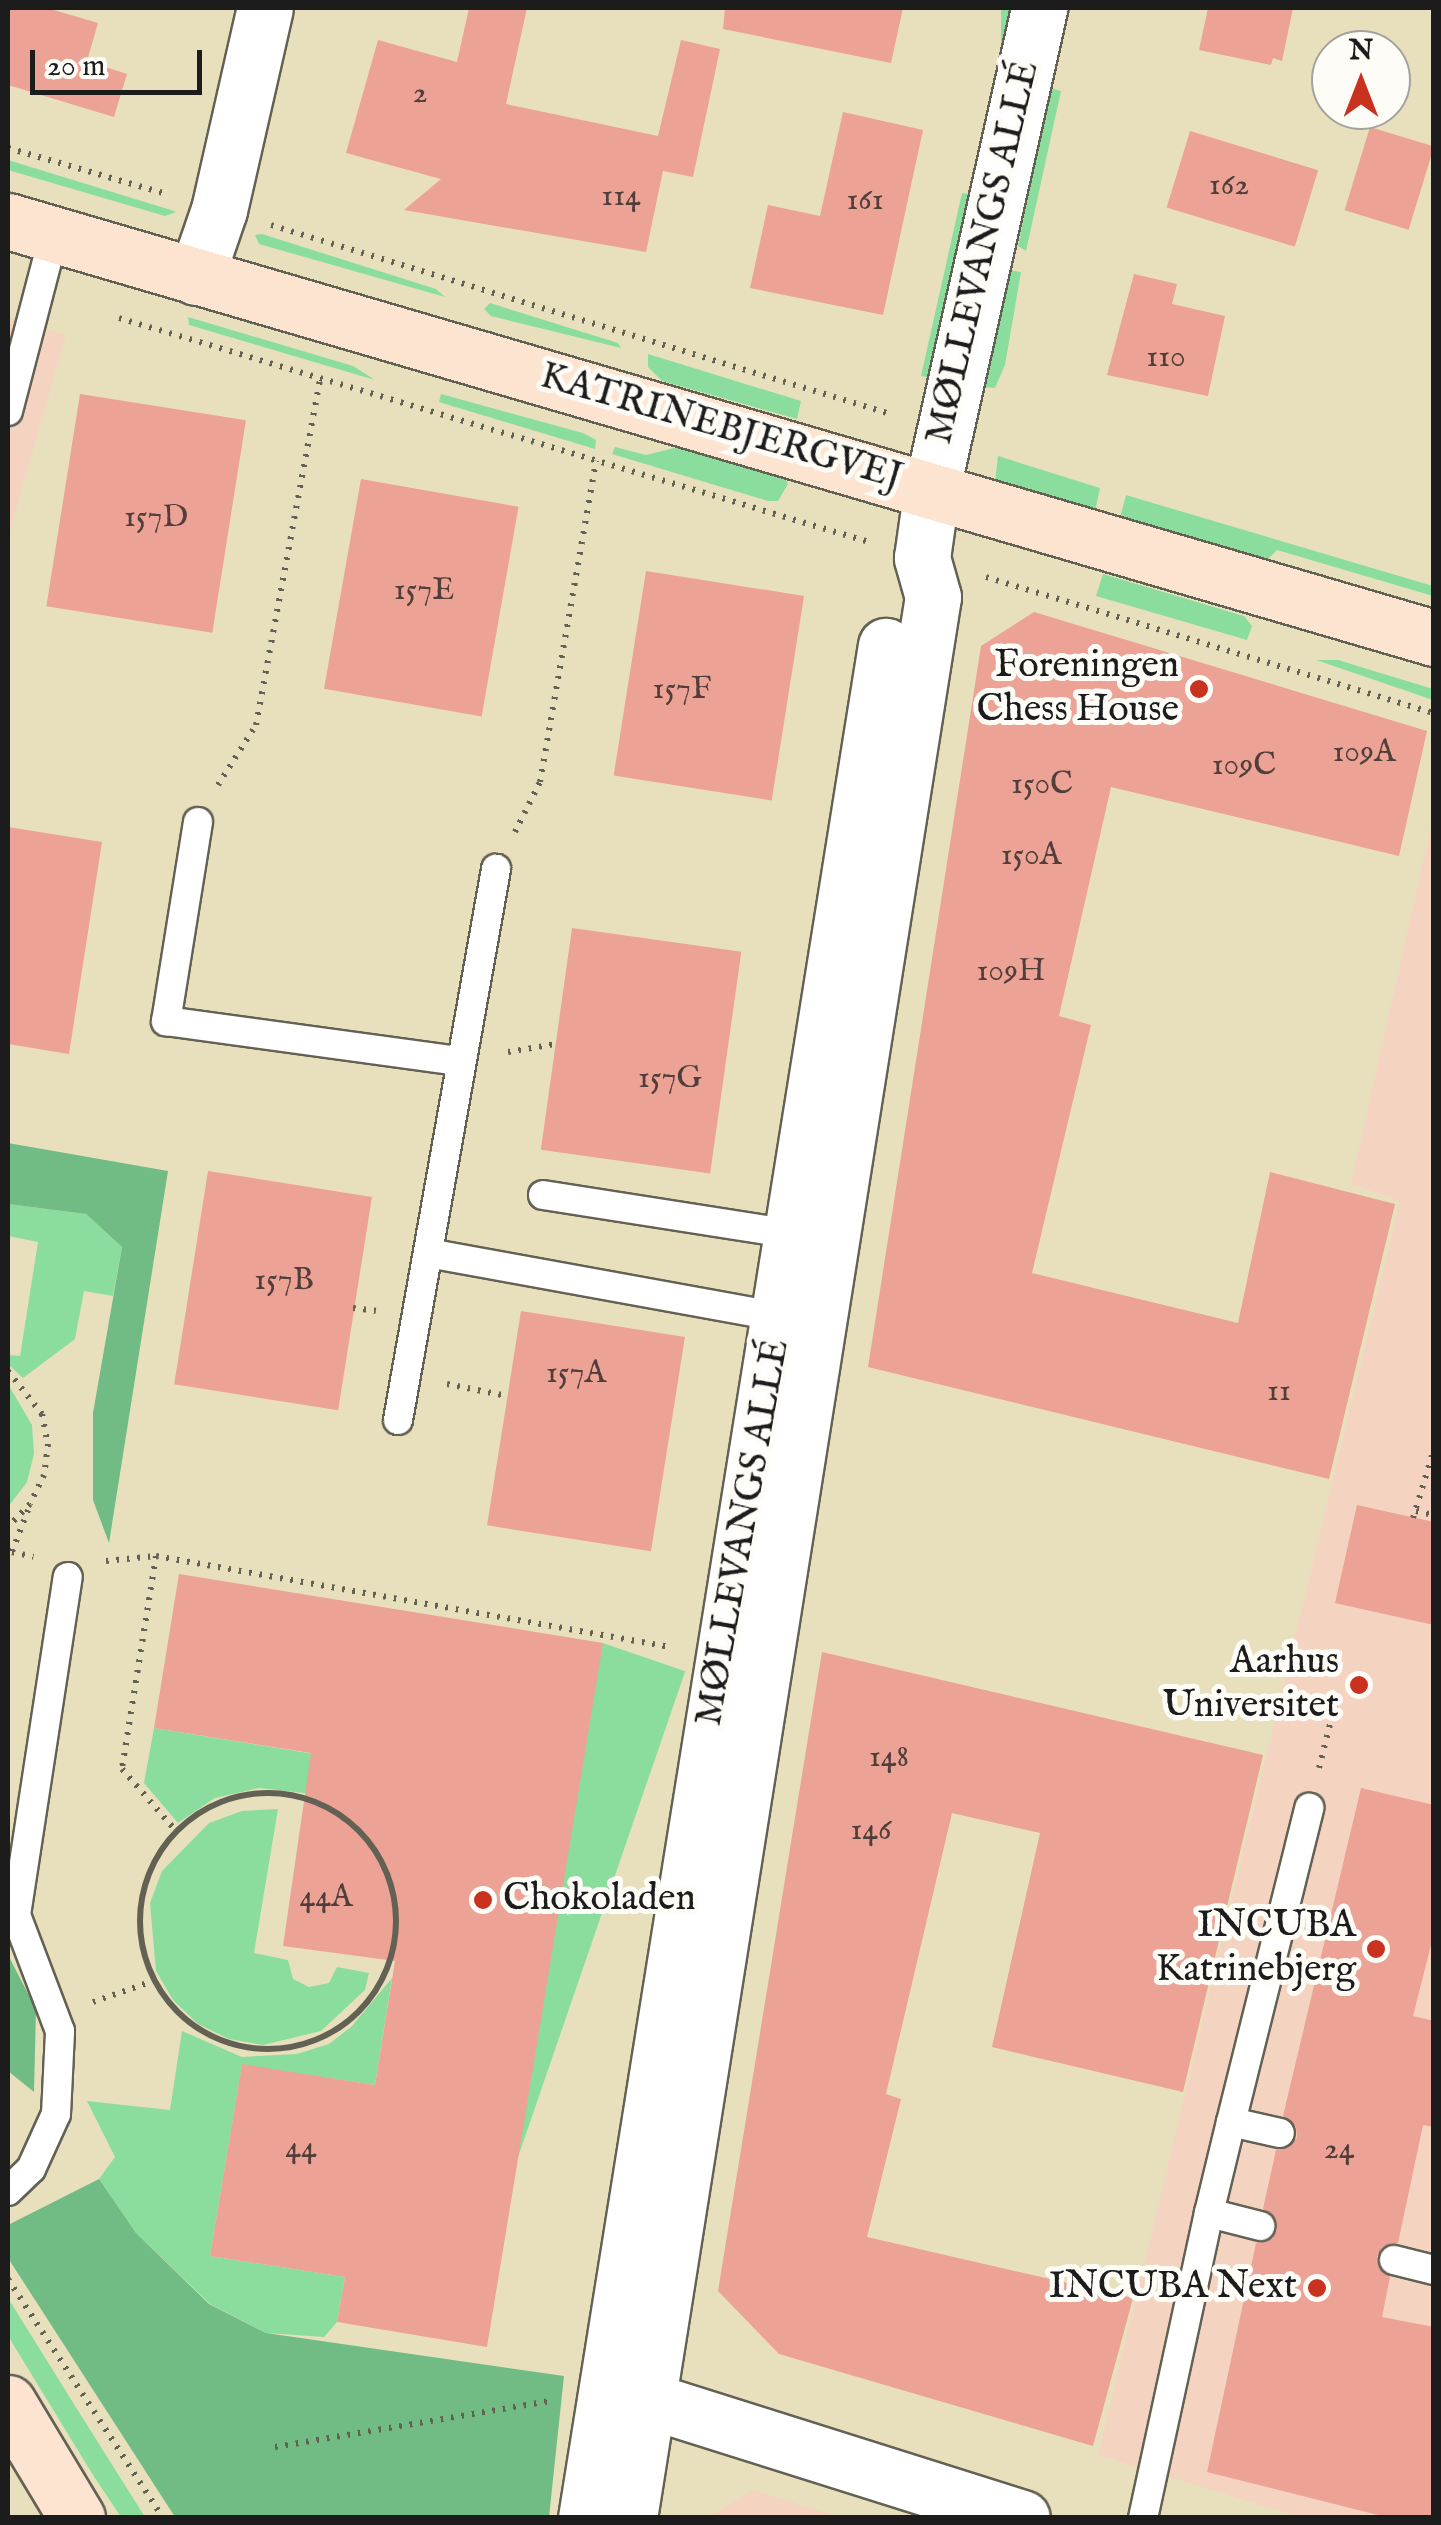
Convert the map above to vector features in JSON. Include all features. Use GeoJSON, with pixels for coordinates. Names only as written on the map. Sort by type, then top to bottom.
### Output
{"type":"FeatureCollection","features":[{"type":"Feature","properties":{"kind":"street","name":"MØLLEVANGS ALLÉ"},"geometry":{"type":"LineString","coordinates":[[586,2518],[627,2396],[933,597],[922,558],[932,488],[1039,8]]}},
{"type":"Feature","properties":{"kind":"street"},"geometry":{"type":"LineString","coordinates":[[196,277],[219,210],[260,9]]}},
{"type":"Feature","properties":{"kind":"street","name":"KATRINEBJERGVEJ"},"geometry":{"type":"LineString","coordinates":[[31,228],[932,488],[1434,638]]}},
{"type":"Feature","properties":{"kind":"street","name":"MØLLEVANGS ALLÉ"},"geometry":{"type":"LineString","coordinates":[[628,2518],[627,2396],[721,1656],[780,1317],[894,593],[922,558]]}},
{"type":"Feature","properties":{"kind":"street"},"geometry":{"type":"LineString","coordinates":[[627,2396],[1022,2518]]}},
{"type":"Feature","properties":{"kind":"street"},"geometry":{"type":"LineString","coordinates":[[8,2403],[77,2517]]}},
{"type":"Feature","properties":{"kind":"lane"},"geometry":{"type":"LineString","coordinates":[[8,411],[38,294],[31,228]]}},
{"type":"Feature","properties":{"kind":"lane"},"geometry":{"type":"LineString","coordinates":[[198,822],[166,1021],[458,1061]]}},
{"type":"Feature","properties":{"kind":"lane"},"geometry":{"type":"LineString","coordinates":[[398,1420],[458,1061],[496,869]]}},
{"type":"Feature","properties":{"kind":"lane"},"geometry":{"type":"LineString","coordinates":[[543,1195],[792,1234]]}},
{"type":"Feature","properties":{"kind":"lane"},"geometry":{"type":"LineString","coordinates":[[428,1253],[780,1317]]}},
{"type":"Feature","properties":{"kind":"lane"},"geometry":{"type":"LineString","coordinates":[[8,2191],[31,2169],[56,2114],[60,2032],[16,1915],[78,1570]]}},
{"type":"Feature","properties":{"kind":"lane"},"geometry":{"type":"LineString","coordinates":[[1143,2518],[1208,2213],[1308,1808]]}},
{"type":"Feature","properties":{"kind":"lane"},"geometry":{"type":"LineString","coordinates":[[1231,2122],[1280,2133]]}},
{"type":"Feature","properties":{"kind":"lane"},"geometry":{"type":"LineString","coordinates":[[1208,2213],[1260,2226]]}},
{"type":"Feature","properties":{"kind":"lane"},"geometry":{"type":"LineString","coordinates":[[1394,2260],[1434,2270]]}},
{"type":"Feature","properties":{"kind":"path"},"geometry":{"type":"LineString","coordinates":[[8,148],[944,430]]}},
{"type":"Feature","properties":{"kind":"path"},"geometry":{"type":"LineString","coordinates":[[38,294],[1434,713]]}},
{"type":"Feature","properties":{"kind":"path"},"geometry":{"type":"LineString","coordinates":[[198,822],[256,726],[320,378]]}},
{"type":"Feature","properties":{"kind":"path"},"geometry":{"type":"LineString","coordinates":[[496,869],[540,782],[596,461]]}},
{"type":"Feature","properties":{"kind":"path"},"geometry":{"type":"LineString","coordinates":[[8,1370],[42,1414],[48,1444],[44,1475],[30,1504],[8,1526]]}},
{"type":"Feature","properties":{"kind":"path"},"geometry":{"type":"LineString","coordinates":[[406,1375],[508,1396]]}},
{"type":"Feature","properties":{"kind":"path"},"geometry":{"type":"LineString","coordinates":[[1434,1449],[1414,1514],[1434,1515]]}},
{"type":"Feature","properties":{"kind":"path"},"geometry":{"type":"LineString","coordinates":[[78,1570],[156,1556],[721,1656]]}},
{"type":"Feature","properties":{"kind":"path"},"geometry":{"type":"LineString","coordinates":[[156,1556],[122,1769],[176,1831]]}},
{"type":"Feature","properties":{"kind":"path"},"geometry":{"type":"LineString","coordinates":[[1308,1808],[1336,1701]]}},
{"type":"Feature","properties":{"kind":"path"},"geometry":{"type":"LineString","coordinates":[[260,1792],[302,1796],[341,1814],[371,1844],[391,1881],[397,1922],[390,1965],[369,2002],[337,2030],[298,2047],[255,2050],[214,2039],[179,2015],[153,1981],[140,1941],[140,1898],[155,1857],[176,1831],[218,1801],[260,1792]]}},
{"type":"Feature","properties":{"kind":"path"},"geometry":{"type":"LineString","coordinates":[[54,2015],[153,1981]]}},
{"type":"Feature","properties":{"kind":"path"},"geometry":{"type":"LineString","coordinates":[[8,2279],[163,2518]]}},
{"type":"Feature","properties":{"kind":"path"},"geometry":{"type":"LineString","coordinates":[[275,2447],[627,2396]]}},
{"type":"Feature","properties":{"kind":"shaded area"},"geometry":{"type":"Polygon","coordinates":[[[8,317],[66,335],[8,538],[8,317]]]}},
{"type":"Feature","properties":{"kind":"shaded area","name":"Aarhus Universitet"},"geometry":{"type":"Polygon","coordinates":[[[1433,817],[1433,2517],[1299,2517],[1098,2455],[1400,1201],[1351,1184],[1433,817]]]}},
{"type":"Feature","properties":{"kind":"shaded area"},"geometry":{"type":"Polygon","coordinates":[[[753,2490],[840,2517],[708,2517],[753,2490]]]}},
{"type":"Feature","properties":{"kind":"green space"},"geometry":{"type":"Polygon","coordinates":[[[1001,8],[1013,8],[1013,123],[1001,123],[1001,8]]]}},
{"type":"Feature","properties":{"kind":"green space"},"geometry":{"type":"Polygon","coordinates":[[[1050,88],[1061,91],[1026,251],[1018,246],[1050,88]]]}},
{"type":"Feature","properties":{"kind":"green space"},"geometry":{"type":"Polygon","coordinates":[[[8,160],[176,212],[165,216],[8,170],[8,160]]]}},
{"type":"Feature","properties":{"kind":"green space"},"geometry":{"type":"Polygon","coordinates":[[[962,193],[973,195],[939,379],[921,376],[962,193]]]}},
{"type":"Feature","properties":{"kind":"green space"},"geometry":{"type":"Polygon","coordinates":[[[255,235],[436,289],[445,297],[259,244],[255,235]]]}},
{"type":"Feature","properties":{"kind":"green space"},"geometry":{"type":"Polygon","coordinates":[[[1009,270],[1021,272],[1005,365],[995,388],[983,387],[1009,270]]]}},
{"type":"Feature","properties":{"kind":"green space"},"geometry":{"type":"Polygon","coordinates":[[[490,303],[618,343],[621,348],[491,316],[484,309],[490,303]]]}},
{"type":"Feature","properties":{"kind":"green space"},"geometry":{"type":"Polygon","coordinates":[[[188,317],[353,366],[375,380],[189,325],[188,317]]]}},
{"type":"Feature","properties":{"kind":"green space"},"geometry":{"type":"Polygon","coordinates":[[[648,354],[801,401],[797,419],[662,381],[648,367],[648,354]]]}},
{"type":"Feature","properties":{"kind":"green space"},"geometry":{"type":"Polygon","coordinates":[[[441,394],[583,433],[596,440],[595,449],[439,402],[441,394]]]}},
{"type":"Feature","properties":{"kind":"green space"},"geometry":{"type":"Polygon","coordinates":[[[615,447],[646,455],[678,447],[784,476],[788,484],[778,501],[768,501],[612,454],[615,447]]]}},
{"type":"Feature","properties":{"kind":"green space"},"geometry":{"type":"Polygon","coordinates":[[[998,456],[1100,488],[1095,511],[995,482],[998,456]]]}},
{"type":"Feature","properties":{"kind":"green space"},"geometry":{"type":"Polygon","coordinates":[[[1126,495],[1433,586],[1433,596],[1277,550],[1264,563],[1120,518],[1126,495]]]}},
{"type":"Feature","properties":{"kind":"green space"},"geometry":{"type":"Polygon","coordinates":[[[1103,574],[1244,616],[1252,626],[1247,640],[1096,596],[1103,574]]]}},
{"type":"Feature","properties":{"kind":"green space"},"geometry":{"type":"Polygon","coordinates":[[[1316,660],[1338,660],[1433,689],[1433,700],[1316,660]]]}},
{"type":"Feature","properties":{"kind":"green space"},"geometry":{"type":"Polygon","coordinates":[[[8,1143],[168,1171],[109,1543],[93,1500],[93,1413],[122,1247],[86,1214],[8,1204],[8,1143]]]}},
{"type":"Feature","properties":{"kind":"green space"},"geometry":{"type":"Polygon","coordinates":[[[8,1204],[86,1214],[122,1247],[113,1296],[84,1291],[75,1339],[23,1378],[8,1364],[8,1355],[20,1356],[38,1242],[8,1236],[8,1204]]]}},
{"type":"Feature","properties":{"kind":"green space"},"geometry":{"type":"Polygon","coordinates":[[[8,1384],[32,1425],[34,1454],[27,1482],[8,1507],[8,1384]]]}},
{"type":"Feature","properties":{"kind":"green space"},"geometry":{"type":"Polygon","coordinates":[[[603,1643],[685,1671],[469,2298],[387,2270],[603,1643]]]}},
{"type":"Feature","properties":{"kind":"green space"},"geometry":{"type":"Polygon","coordinates":[[[154,1728],[426,1772],[341,1808],[304,1793],[259,1788],[215,1798],[178,1823],[144,1783],[154,1728]]]}},
{"type":"Feature","properties":{"kind":"green space"},"geometry":{"type":"Polygon","coordinates":[[[278,1809],[254,1953],[288,1960],[293,1979],[309,1987],[329,1983],[337,1967],[369,1973],[365,1990],[321,2031],[263,2045],[229,2039],[198,2024],[173,2000],[156,1971],[150,1903],[162,1871],[209,1823],[242,1811],[278,1809]]]}},
{"type":"Feature","properties":{"kind":"green space"},"geometry":{"type":"Polygon","coordinates":[[[8,1955],[36,2009],[34,2092],[8,2071],[8,1955]]]}},
{"type":"Feature","properties":{"kind":"green space"},"geometry":{"type":"Polygon","coordinates":[[[392,1978],[375,2085],[242,2065],[210,2256],[345,2277],[337,2322],[324,2337],[266,2333],[210,2304],[136,2233],[99,2179],[115,2157],[87,2101],[170,2110],[182,2031],[242,2057],[297,2054],[329,2044],[351,2027],[392,1978]]]}},
{"type":"Feature","properties":{"kind":"green space"},"geometry":{"type":"Polygon","coordinates":[[[99,2179],[136,2233],[209,2304],[266,2333],[564,2376],[549,2517],[175,2517],[8,2258],[8,2225],[99,2179]]]}},
{"type":"Feature","properties":{"kind":"green space"},"geometry":{"type":"Polygon","coordinates":[[[8,2298],[145,2517],[121,2517],[93,2475],[8,2336],[8,2298]]]}},
{"type":"Feature","properties":{"kind":"building"},"geometry":{"type":"Polygon","coordinates":[[[8,8],[47,8],[98,23],[87,61],[127,74],[114,117],[8,85],[8,8]]]}},
{"type":"Feature","properties":{"kind":"building"},"geometry":{"type":"Polygon","coordinates":[[[469,8],[527,8],[506,104],[658,136],[681,40],[720,49],[693,177],[663,171],[646,252],[404,210],[441,179],[346,153],[378,40],[457,62],[469,8]]]}},
{"type":"Feature","properties":{"kind":"building"},"geometry":{"type":"Polygon","coordinates":[[[725,8],[903,8],[891,63],[723,29],[725,8]]]}},
{"type":"Feature","properties":{"kind":"building"},"geometry":{"type":"Polygon","coordinates":[[[1208,8],[1293,8],[1282,61],[1273,58],[1271,65],[1199,50],[1208,8]]]}},
{"type":"Feature","properties":{"kind":"building"},"geometry":{"type":"Polygon","coordinates":[[[843,112],[923,130],[883,315],[750,288],[768,205],[820,216],[843,112]]]}},
{"type":"Feature","properties":{"kind":"building"},"geometry":{"type":"Polygon","coordinates":[[[1369,130],[1434,147],[1409,230],[1345,210],[1369,130]]]}},
{"type":"Feature","properties":{"kind":"building"},"geometry":{"type":"Polygon","coordinates":[[[1190,131],[1318,170],[1295,247],[1167,208],[1190,131]]]}},
{"type":"Feature","properties":{"kind":"building"},"geometry":{"type":"Polygon","coordinates":[[[1134,274],[1177,284],[1172,304],[1225,316],[1208,396],[1107,375],[1134,274]]]}},
{"type":"Feature","properties":{"kind":"building"},"geometry":{"type":"Polygon","coordinates":[[[80,394],[246,420],[212,633],[46,606],[80,394]]]}},
{"type":"Feature","properties":{"kind":"building"},"geometry":{"type":"Polygon","coordinates":[[[361,479],[519,507],[482,717],[324,689],[361,479]]]}},
{"type":"Feature","properties":{"kind":"building"},"geometry":{"type":"Polygon","coordinates":[[[646,571],[804,596],[772,800],[614,775],[646,571]]]}},
{"type":"Feature","properties":{"kind":"building"},"geometry":{"type":"Polygon","coordinates":[[[1034,612],[1427,731],[1399,856],[1111,787],[1059,1016],[1091,1025],[1032,1273],[1238,1323],[1270,1172],[1395,1204],[1329,1479],[868,1367],[981,646],[1034,612]]]}},
{"type":"Feature","properties":{"kind":"building"},"geometry":{"type":"Polygon","coordinates":[[[8,827],[102,842],[69,1054],[8,1044],[8,827]]]}},
{"type":"Feature","properties":{"kind":"building"},"geometry":{"type":"Polygon","coordinates":[[[572,928],[741,952],[710,1174],[541,1150],[572,928]]]}},
{"type":"Feature","properties":{"kind":"building"},"geometry":{"type":"Polygon","coordinates":[[[208,1171],[372,1197],[338,1410],[174,1384],[208,1171]]]}},
{"type":"Feature","properties":{"kind":"building"},"geometry":{"type":"Polygon","coordinates":[[[521,1311],[685,1337],[651,1551],[487,1525],[521,1311]]]}},
{"type":"Feature","properties":{"kind":"building"},"geometry":{"type":"Polygon","coordinates":[[[1357,1505],[1434,1522],[1434,1625],[1335,1603],[1357,1505]]]}},
{"type":"Feature","properties":{"kind":"building","name":"Chokoladen"},"geometry":{"type":"Polygon","coordinates":[[[179,1574],[603,1643],[487,2347],[337,2322],[345,2277],[210,2256],[242,2064],[375,2085],[395,1961],[283,1946],[311,1753],[154,1728],[179,1574]]]}},
{"type":"Feature","properties":{"kind":"building"},"geometry":{"type":"Polygon","coordinates":[[[822,1652],[1263,1755],[1183,2092],[992,2047],[1040,1833],[952,1813],[886,2094],[901,2099],[867,2237],[1133,2298],[1093,2446],[779,2354],[718,2291],[822,1652]]]}},
{"type":"Feature","properties":{"kind":"building","name":"INCUBA Next"},"geometry":{"type":"Polygon","coordinates":[[[1361,1788],[1434,1805],[1434,1933],[1413,2016],[1434,2021],[1434,2127],[1423,2125],[1398,2243],[1382,2247],[1377,2257],[1390,2277],[1382,2317],[1434,2327],[1434,2518],[1390,2518],[1207,2472],[1256,2243],[1272,2239],[1277,2229],[1263,2209],[1276,2150],[1297,2138],[1296,2127],[1283,2116],[1361,1788]]]}},
{"type":"Feature","properties":{"kind":"place","name":"Foreningen Chess House"},"geometry":{"type":"Point","coordinates":[1199,689]}},
{"type":"Feature","properties":{"kind":"place","name":"Aarhus Universitet"},"geometry":{"type":"Point","coordinates":[1359,1685]}},
{"type":"Feature","properties":{"kind":"place","name":"Chokoladen"},"geometry":{"type":"Point","coordinates":[483,1900]}},
{"type":"Feature","properties":{"kind":"place","name":"INCUBA Katrinebjerg"},"geometry":{"type":"Point","coordinates":[1376,1949]}},
{"type":"Feature","properties":{"kind":"place","name":"INCUBA Next"},"geometry":{"type":"Point","coordinates":[1317,2288]}}]}
